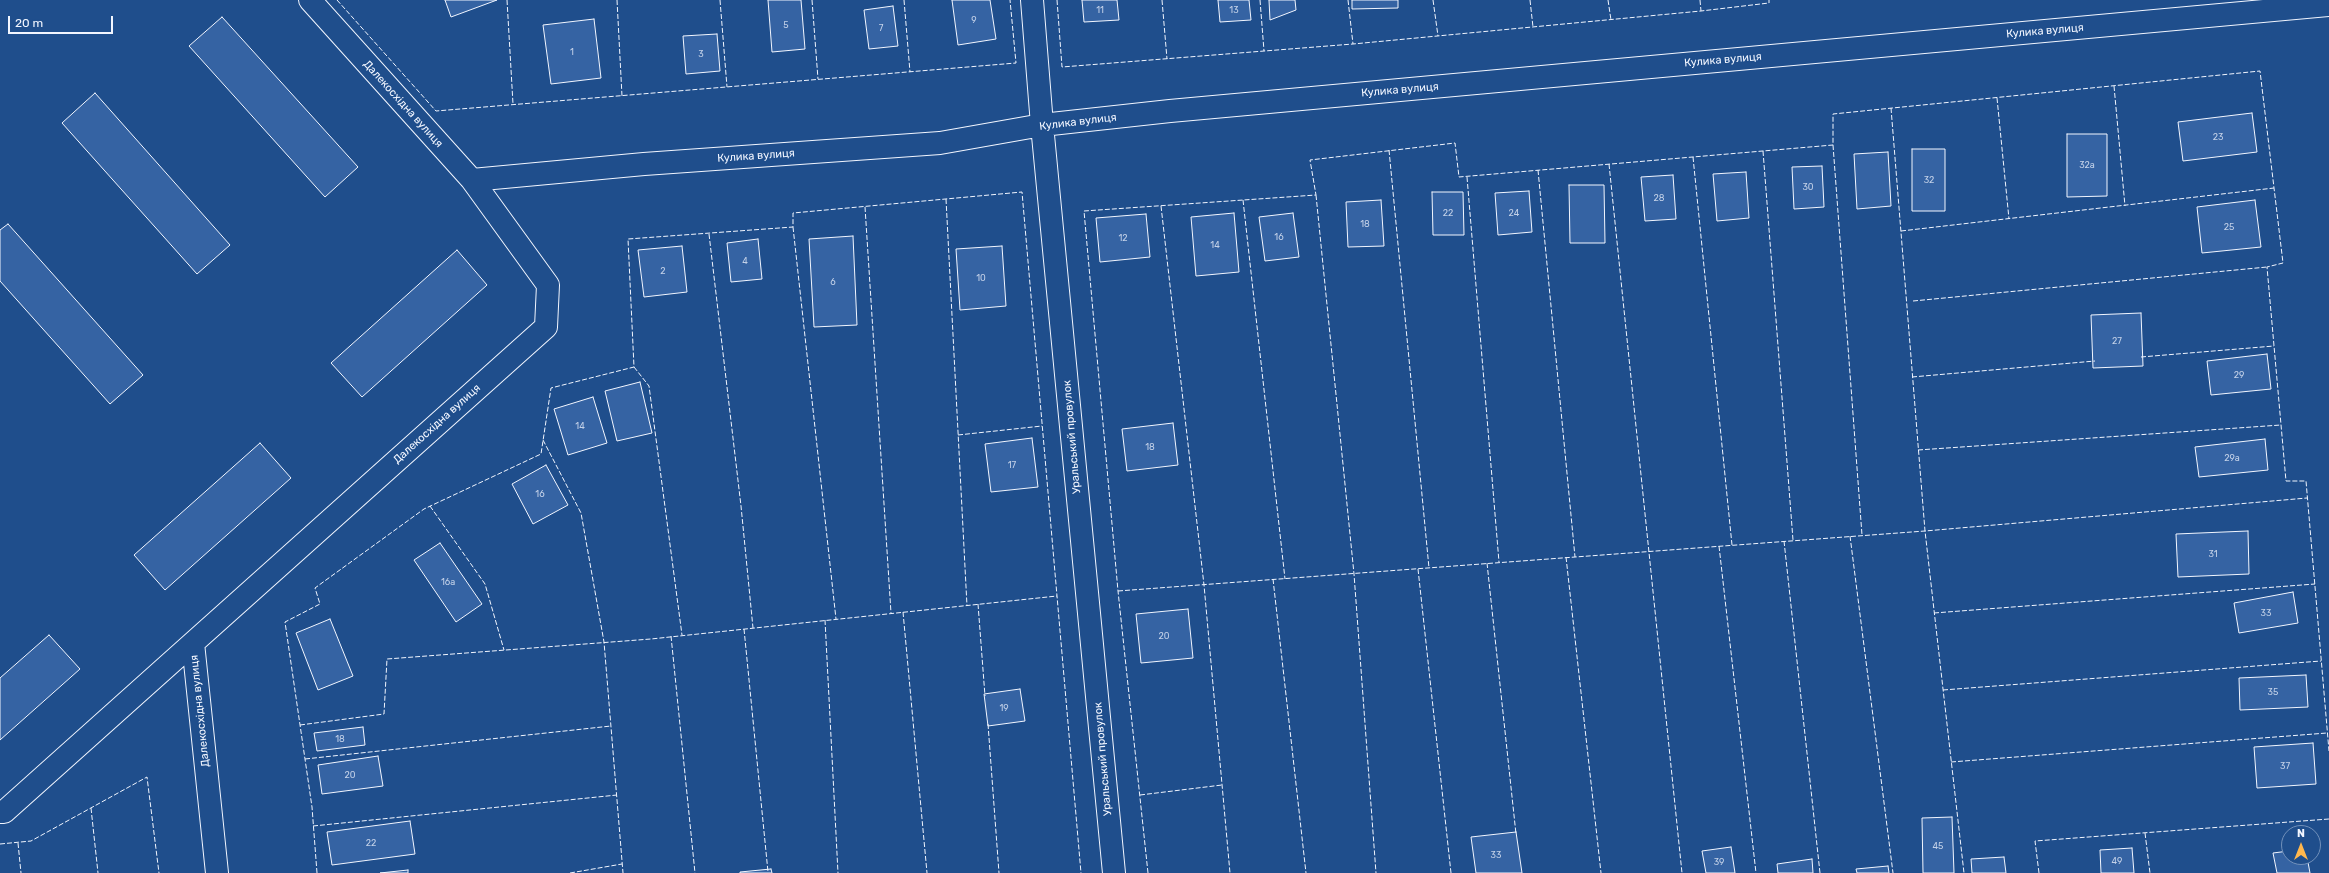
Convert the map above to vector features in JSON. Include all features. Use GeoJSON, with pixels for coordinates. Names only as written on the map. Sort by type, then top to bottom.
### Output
{"type":"FeatureCollection","features":[{"type":"Feature","properties":{"kind":"street","name":"Далекосхідна вулиця"},"geometry":{"type":"LineString","coordinates":[[217,873],[193,643],[546,326],[548,285],[472,180],[310,0]]}},
{"type":"Feature","properties":{"kind":"street","name":"Уральський провулок"},"geometry":{"type":"LineString","coordinates":[[1032,0],[1042,125],[1114,873]]}},
{"type":"Feature","properties":{"kind":"street","name":"Кулика вулиця"},"geometry":{"type":"LineString","coordinates":[[472,180],[644,164],[940,143],[1042,125],[1185,109],[2329,5]]}},
{"type":"Feature","properties":{"kind":"street"},"geometry":{"type":"LineString","coordinates":[[0,812],[4,812],[193,643]]}},
{"type":"Feature","properties":{"kind":"building"},"geometry":{"type":"Polygon","coordinates":[[[445,0],[497,0],[451,17],[445,0]]]}},
{"type":"Feature","properties":{"kind":"building"},"geometry":{"type":"Polygon","coordinates":[[[768,0],[801,0],[805,49],[772,52],[768,0]]]}},
{"type":"Feature","properties":{"kind":"building"},"geometry":{"type":"Polygon","coordinates":[[[952,0],[990,0],[996,39],[958,45],[952,0]]]}},
{"type":"Feature","properties":{"kind":"building"},"geometry":{"type":"Polygon","coordinates":[[[1082,0],[1117,0],[1119,20],[1084,22],[1082,0]]]}},
{"type":"Feature","properties":{"kind":"building"},"geometry":{"type":"Polygon","coordinates":[[[1218,0],[1249,0],[1251,20],[1220,22],[1218,0]]]}},
{"type":"Feature","properties":{"kind":"building"},"geometry":{"type":"Polygon","coordinates":[[[1269,0],[1295,0],[1296,10],[1270,20],[1269,0]]]}},
{"type":"Feature","properties":{"kind":"building"},"geometry":{"type":"Polygon","coordinates":[[[1352,0],[1398,0],[1398,8],[1352,9],[1352,0]]]}},
{"type":"Feature","properties":{"kind":"building"},"geometry":{"type":"Polygon","coordinates":[[[893,6],[898,46],[869,49],[864,10],[893,6]]]}},
{"type":"Feature","properties":{"kind":"building"},"geometry":{"type":"Polygon","coordinates":[[[222,17],[358,167],[325,197],[189,46],[222,17]]]}},
{"type":"Feature","properties":{"kind":"building"},"geometry":{"type":"Polygon","coordinates":[[[594,19],[601,78],[551,84],[543,25],[594,19]]]}},
{"type":"Feature","properties":{"kind":"building"},"geometry":{"type":"Polygon","coordinates":[[[717,34],[720,71],[686,74],[683,36],[717,34]]]}},
{"type":"Feature","properties":{"kind":"building"},"geometry":{"type":"Polygon","coordinates":[[[95,93],[230,245],[197,274],[62,123],[95,93]]]}},
{"type":"Feature","properties":{"kind":"building"},"geometry":{"type":"Polygon","coordinates":[[[2252,113],[2257,152],[2183,161],[2178,122],[2252,113]]]}},
{"type":"Feature","properties":{"kind":"building"},"geometry":{"type":"Polygon","coordinates":[[[2067,134],[2107,134],[2107,196],[2067,197],[2067,134]]]}},
{"type":"Feature","properties":{"kind":"building"},"geometry":{"type":"Polygon","coordinates":[[[1912,149],[1945,149],[1945,211],[1912,211],[1912,149]]]}},
{"type":"Feature","properties":{"kind":"building"},"geometry":{"type":"Polygon","coordinates":[[[1888,152],[1891,206],[1857,209],[1854,154],[1888,152]]]}},
{"type":"Feature","properties":{"kind":"building"},"geometry":{"type":"Polygon","coordinates":[[[1822,166],[1824,207],[1794,209],[1792,167],[1822,166]]]}},
{"type":"Feature","properties":{"kind":"building"},"geometry":{"type":"Polygon","coordinates":[[[1746,172],[1749,218],[1717,221],[1713,174],[1746,172]]]}},
{"type":"Feature","properties":{"kind":"building"},"geometry":{"type":"Polygon","coordinates":[[[1673,175],[1676,219],[1645,221],[1641,177],[1673,175]]]}},
{"type":"Feature","properties":{"kind":"building"},"geometry":{"type":"Polygon","coordinates":[[[1569,185],[1604,185],[1605,243],[1570,243],[1569,185]]]}},
{"type":"Feature","properties":{"kind":"building"},"geometry":{"type":"Polygon","coordinates":[[[1529,191],[1532,232],[1498,235],[1495,193],[1529,191]]]}},
{"type":"Feature","properties":{"kind":"building"},"geometry":{"type":"Polygon","coordinates":[[[1432,192],[1463,192],[1464,235],[1433,235],[1432,192]]]}},
{"type":"Feature","properties":{"kind":"building"},"geometry":{"type":"Polygon","coordinates":[[[1381,200],[1384,246],[1348,247],[1346,202],[1381,200]]]}},
{"type":"Feature","properties":{"kind":"building"},"geometry":{"type":"Polygon","coordinates":[[[2255,200],[2261,247],[2202,253],[2197,207],[2255,200]]]}},
{"type":"Feature","properties":{"kind":"building"},"geometry":{"type":"Polygon","coordinates":[[[1234,213],[1239,272],[1196,276],[1191,217],[1234,213]]]}},
{"type":"Feature","properties":{"kind":"building"},"geometry":{"type":"Polygon","coordinates":[[[1293,213],[1299,257],[1265,261],[1259,217],[1293,213]]]}},
{"type":"Feature","properties":{"kind":"building"},"geometry":{"type":"Polygon","coordinates":[[[1146,214],[1150,257],[1100,262],[1096,218],[1146,214]]]}},
{"type":"Feature","properties":{"kind":"building"},"geometry":{"type":"Polygon","coordinates":[[[8,224],[143,375],[110,404],[0,281],[0,230],[8,224]]]}},
{"type":"Feature","properties":{"kind":"building"},"geometry":{"type":"Polygon","coordinates":[[[853,236],[857,325],[814,327],[809,239],[853,236]]]}},
{"type":"Feature","properties":{"kind":"building"},"geometry":{"type":"Polygon","coordinates":[[[758,239],[762,279],[731,282],[727,243],[758,239]]]}},
{"type":"Feature","properties":{"kind":"building"},"geometry":{"type":"Polygon","coordinates":[[[682,246],[687,292],[644,297],[638,250],[682,246]]]}},
{"type":"Feature","properties":{"kind":"building"},"geometry":{"type":"Polygon","coordinates":[[[1002,246],[1006,306],[960,310],[956,249],[1002,246]]]}},
{"type":"Feature","properties":{"kind":"building"},"geometry":{"type":"Polygon","coordinates":[[[457,250],[487,285],[362,397],[331,363],[457,250]]]}},
{"type":"Feature","properties":{"kind":"building"},"geometry":{"type":"Polygon","coordinates":[[[2141,313],[2143,366],[2093,368],[2091,315],[2141,313]]]}},
{"type":"Feature","properties":{"kind":"building"},"geometry":{"type":"Polygon","coordinates":[[[2267,354],[2271,389],[2211,395],[2207,361],[2267,354]]]}},
{"type":"Feature","properties":{"kind":"building"},"geometry":{"type":"Polygon","coordinates":[[[640,382],[652,433],[617,441],[605,391],[640,382]]]}},
{"type":"Feature","properties":{"kind":"building"},"geometry":{"type":"Polygon","coordinates":[[[593,397],[607,443],[568,455],[554,409],[593,397]]]}},
{"type":"Feature","properties":{"kind":"building"},"geometry":{"type":"Polygon","coordinates":[[[1173,423],[1178,465],[1127,471],[1122,429],[1173,423]]]}},
{"type":"Feature","properties":{"kind":"building"},"geometry":{"type":"Polygon","coordinates":[[[1032,438],[1038,487],[991,492],[985,444],[1032,438]]]}},
{"type":"Feature","properties":{"kind":"building"},"geometry":{"type":"Polygon","coordinates":[[[2265,439],[2268,470],[2199,477],[2195,447],[2265,439]]]}},
{"type":"Feature","properties":{"kind":"building"},"geometry":{"type":"Polygon","coordinates":[[[260,443],[291,478],[165,590],[134,555],[260,443]]]}},
{"type":"Feature","properties":{"kind":"building"},"geometry":{"type":"Polygon","coordinates":[[[546,465],[568,505],[533,524],[512,484],[546,465]]]}},
{"type":"Feature","properties":{"kind":"building"},"geometry":{"type":"Polygon","coordinates":[[[2248,531],[2249,574],[2178,577],[2176,534],[2248,531]]]}},
{"type":"Feature","properties":{"kind":"building"},"geometry":{"type":"Polygon","coordinates":[[[440,543],[482,604],[456,622],[414,560],[440,543]]]}},
{"type":"Feature","properties":{"kind":"building"},"geometry":{"type":"Polygon","coordinates":[[[2293,592],[2298,623],[2239,633],[2234,603],[2293,592]]]}},
{"type":"Feature","properties":{"kind":"building"},"geometry":{"type":"Polygon","coordinates":[[[1188,609],[1193,658],[1141,663],[1136,614],[1188,609]]]}},
{"type":"Feature","properties":{"kind":"building"},"geometry":{"type":"Polygon","coordinates":[[[330,619],[353,676],[318,690],[296,633],[330,619]]]}},
{"type":"Feature","properties":{"kind":"building"},"geometry":{"type":"Polygon","coordinates":[[[49,635],[80,669],[0,740],[0,678],[49,635]]]}},
{"type":"Feature","properties":{"kind":"building"},"geometry":{"type":"Polygon","coordinates":[[[2306,675],[2308,707],[2240,710],[2239,678],[2306,675]]]}},
{"type":"Feature","properties":{"kind":"building"},"geometry":{"type":"Polygon","coordinates":[[[1020,689],[1025,721],[988,726],[984,694],[1020,689]]]}},
{"type":"Feature","properties":{"kind":"building"},"geometry":{"type":"Polygon","coordinates":[[[363,727],[365,745],[317,751],[314,733],[363,727]]]}},
{"type":"Feature","properties":{"kind":"building"},"geometry":{"type":"Polygon","coordinates":[[[2313,743],[2316,784],[2257,788],[2254,747],[2313,743]]]}},
{"type":"Feature","properties":{"kind":"building"},"geometry":{"type":"Polygon","coordinates":[[[378,756],[383,786],[322,794],[318,765],[378,756]]]}},
{"type":"Feature","properties":{"kind":"building"},"geometry":{"type":"Polygon","coordinates":[[[1952,817],[1954,873],[1923,873],[1922,818],[1952,817]]]}},
{"type":"Feature","properties":{"kind":"building"},"geometry":{"type":"Polygon","coordinates":[[[410,821],[415,854],[332,865],[327,832],[410,821]]]}},
{"type":"Feature","properties":{"kind":"building"},"geometry":{"type":"Polygon","coordinates":[[[1516,832],[1522,873],[1476,873],[1471,837],[1516,832]]]}},
{"type":"Feature","properties":{"kind":"building"},"geometry":{"type":"Polygon","coordinates":[[[1731,847],[1735,873],[1706,873],[1702,851],[1731,847]]]}},
{"type":"Feature","properties":{"kind":"building"},"geometry":{"type":"Polygon","coordinates":[[[2132,848],[2134,873],[2101,873],[2100,850],[2132,848]]]}},
{"type":"Feature","properties":{"kind":"building"},"geometry":{"type":"Polygon","coordinates":[[[2281,852],[2281,865],[2308,865],[2310,873],[2277,873],[2273,853],[2281,852]]]}},
{"type":"Feature","properties":{"kind":"building"},"geometry":{"type":"Polygon","coordinates":[[[2004,857],[2006,873],[1972,873],[1971,859],[2004,857]]]}},
{"type":"Feature","properties":{"kind":"building"},"geometry":{"type":"Polygon","coordinates":[[[1812,859],[1813,873],[1778,873],[1777,864],[1812,859]]]}},
{"type":"Feature","properties":{"kind":"building"},"geometry":{"type":"Polygon","coordinates":[[[1888,866],[1889,873],[1857,873],[1856,869],[1888,866]]]}},
{"type":"Feature","properties":{"kind":"building"},"geometry":{"type":"Polygon","coordinates":[[[771,869],[772,873],[740,873],[740,872],[771,869]]]}},
{"type":"Feature","properties":{"kind":"building"},"geometry":{"type":"Polygon","coordinates":[[[408,870],[408,873],[380,873],[408,870]]]}},
{"type":"Feature","properties":{"kind":"fence"},"geometry":{"type":"LineString","coordinates":[[337,0],[436,111],[1016,63],[1010,0]]}},
{"type":"Feature","properties":{"kind":"fence"},"geometry":{"type":"LineString","coordinates":[[507,0],[513,104]]}},
{"type":"Feature","properties":{"kind":"fence"},"geometry":{"type":"LineString","coordinates":[[617,0],[622,96]]}},
{"type":"Feature","properties":{"kind":"fence"},"geometry":{"type":"LineString","coordinates":[[720,0],[727,87]]}},
{"type":"Feature","properties":{"kind":"fence"},"geometry":{"type":"LineString","coordinates":[[812,0],[818,79]]}},
{"type":"Feature","properties":{"kind":"fence"},"geometry":{"type":"LineString","coordinates":[[904,0],[910,72]]}},
{"type":"Feature","properties":{"kind":"fence"},"geometry":{"type":"LineString","coordinates":[[1057,0],[1062,67],[1353,44],[1701,11],[1769,3],[1769,0]]}},
{"type":"Feature","properties":{"kind":"fence"},"geometry":{"type":"LineString","coordinates":[[1162,0],[1167,59]]}},
{"type":"Feature","properties":{"kind":"fence"},"geometry":{"type":"LineString","coordinates":[[1260,0],[1264,51]]}},
{"type":"Feature","properties":{"kind":"fence"},"geometry":{"type":"LineString","coordinates":[[1348,0],[1353,44]]}},
{"type":"Feature","properties":{"kind":"fence"},"geometry":{"type":"LineString","coordinates":[[1433,0],[1438,36]]}},
{"type":"Feature","properties":{"kind":"fence"},"geometry":{"type":"LineString","coordinates":[[1530,0],[1533,27]]}},
{"type":"Feature","properties":{"kind":"fence"},"geometry":{"type":"LineString","coordinates":[[1608,0],[1611,20]]}},
{"type":"Feature","properties":{"kind":"fence"},"geometry":{"type":"LineString","coordinates":[[1700,0],[1701,11]]}},
{"type":"Feature","properties":{"kind":"fence"},"geometry":{"type":"LineString","coordinates":[[1148,873],[1118,591],[1084,211],[1316,195],[1310,160],[1455,143],[1459,177],[1833,145],[1833,114],[2260,71],[2283,263],[2267,267],[2286,481],[2306,481],[2329,751]]}},
{"type":"Feature","properties":{"kind":"fence"},"geometry":{"type":"LineString","coordinates":[[2114,86],[2125,206]]}},
{"type":"Feature","properties":{"kind":"fence"},"geometry":{"type":"LineString","coordinates":[[1997,98],[2009,219]]}},
{"type":"Feature","properties":{"kind":"fence"},"geometry":{"type":"LineString","coordinates":[[1891,108],[1925,531],[1964,873]]}},
{"type":"Feature","properties":{"kind":"fence"},"geometry":{"type":"LineString","coordinates":[[1833,145],[1862,535]]}},
{"type":"Feature","properties":{"kind":"fence"},"geometry":{"type":"LineString","coordinates":[[1389,150],[1429,568]]}},
{"type":"Feature","properties":{"kind":"fence"},"geometry":{"type":"LineString","coordinates":[[1763,151],[1793,540]]}},
{"type":"Feature","properties":{"kind":"fence"},"geometry":{"type":"LineString","coordinates":[[1693,157],[1732,545]]}},
{"type":"Feature","properties":{"kind":"fence"},"geometry":{"type":"LineString","coordinates":[[1609,164],[1682,873]]}},
{"type":"Feature","properties":{"kind":"fence"},"geometry":{"type":"LineString","coordinates":[[1538,170],[1575,557]]}},
{"type":"Feature","properties":{"kind":"fence"},"geometry":{"type":"LineString","coordinates":[[1467,177],[1499,562]]}},
{"type":"Feature","properties":{"kind":"fence"},"geometry":{"type":"LineString","coordinates":[[1901,231],[2274,188]]}},
{"type":"Feature","properties":{"kind":"fence"},"geometry":{"type":"LineString","coordinates":[[317,873],[312,807],[285,622],[320,604],[315,588],[424,509],[541,454],[551,388],[634,367],[628,239],[793,227],[793,213],[1022,192],[1081,873]]}},
{"type":"Feature","properties":{"kind":"fence"},"geometry":{"type":"LineString","coordinates":[[1316,195],[1354,574],[1376,873]]}},
{"type":"Feature","properties":{"kind":"fence"},"geometry":{"type":"LineString","coordinates":[[946,199],[967,606]]}},
{"type":"Feature","properties":{"kind":"fence"},"geometry":{"type":"LineString","coordinates":[[1243,200],[1285,579]]}},
{"type":"Feature","properties":{"kind":"fence"},"geometry":{"type":"LineString","coordinates":[[1161,206],[1204,585],[1230,873]]}},
{"type":"Feature","properties":{"kind":"fence"},"geometry":{"type":"LineString","coordinates":[[865,207],[891,613]]}},
{"type":"Feature","properties":{"kind":"fence"},"geometry":{"type":"LineString","coordinates":[[793,227],[836,619]]}},
{"type":"Feature","properties":{"kind":"fence"},"geometry":{"type":"LineString","coordinates":[[709,234],[741,506],[753,628]]}},
{"type":"Feature","properties":{"kind":"fence"},"geometry":{"type":"LineString","coordinates":[[1913,301],[2267,267]]}},
{"type":"Feature","properties":{"kind":"fence"},"geometry":{"type":"LineString","coordinates":[[2141,357],[2274,346]]}},
{"type":"Feature","properties":{"kind":"fence"},"geometry":{"type":"LineString","coordinates":[[1912,377],[2095,361]]}},
{"type":"Feature","properties":{"kind":"fence"},"geometry":{"type":"LineString","coordinates":[[634,367],[649,386],[682,635]]}},
{"type":"Feature","properties":{"kind":"fence"},"geometry":{"type":"LineString","coordinates":[[1918,450],[2281,425]]}},
{"type":"Feature","properties":{"kind":"fence"},"geometry":{"type":"LineString","coordinates":[[958,435],[1042,426]]}},
{"type":"Feature","properties":{"kind":"fence"},"geometry":{"type":"LineString","coordinates":[[543,440],[581,513],[604,642],[623,873]]}},
{"type":"Feature","properties":{"kind":"fence"},"geometry":{"type":"LineString","coordinates":[[1118,591],[1925,531],[2307,498]]}},
{"type":"Feature","properties":{"kind":"fence"},"geometry":{"type":"LineString","coordinates":[[430,506],[485,584],[504,650]]}},
{"type":"Feature","properties":{"kind":"fence"},"geometry":{"type":"LineString","coordinates":[[1850,536],[1893,873]]}},
{"type":"Feature","properties":{"kind":"fence"},"geometry":{"type":"LineString","coordinates":[[1784,541],[1820,873]]}},
{"type":"Feature","properties":{"kind":"fence"},"geometry":{"type":"LineString","coordinates":[[1719,546],[1756,873]]}},
{"type":"Feature","properties":{"kind":"fence"},"geometry":{"type":"LineString","coordinates":[[1566,557],[1601,873]]}},
{"type":"Feature","properties":{"kind":"fence"},"geometry":{"type":"LineString","coordinates":[[1487,563],[1516,834]]}},
{"type":"Feature","properties":{"kind":"fence"},"geometry":{"type":"LineString","coordinates":[[1418,569],[1451,873]]}},
{"type":"Feature","properties":{"kind":"fence"},"geometry":{"type":"LineString","coordinates":[[1273,579],[1306,873]]}},
{"type":"Feature","properties":{"kind":"fence"},"geometry":{"type":"LineString","coordinates":[[1934,613],[2315,584]]}},
{"type":"Feature","properties":{"kind":"fence"},"geometry":{"type":"LineString","coordinates":[[300,725],[384,714],[387,659],[651,639],[1057,596]]}},
{"type":"Feature","properties":{"kind":"fence"},"geometry":{"type":"LineString","coordinates":[[978,604],[985,696]]}},
{"type":"Feature","properties":{"kind":"fence"},"geometry":{"type":"LineString","coordinates":[[903,612],[927,873]]}},
{"type":"Feature","properties":{"kind":"fence"},"geometry":{"type":"LineString","coordinates":[[825,620],[838,873]]}},
{"type":"Feature","properties":{"kind":"fence"},"geometry":{"type":"LineString","coordinates":[[744,629],[768,872]]}},
{"type":"Feature","properties":{"kind":"fence"},"geometry":{"type":"LineString","coordinates":[[671,636],[695,873]]}},
{"type":"Feature","properties":{"kind":"fence"},"geometry":{"type":"LineString","coordinates":[[1943,690],[2321,661]]}},
{"type":"Feature","properties":{"kind":"fence"},"geometry":{"type":"LineString","coordinates":[[988,724],[999,873]]}},
{"type":"Feature","properties":{"kind":"fence"},"geometry":{"type":"LineString","coordinates":[[305,759],[611,726]]}},
{"type":"Feature","properties":{"kind":"fence"},"geometry":{"type":"LineString","coordinates":[[1951,762],[2327,733]]}},
{"type":"Feature","properties":{"kind":"fence"},"geometry":{"type":"LineString","coordinates":[[0,844],[31,841],[147,777],[159,873]]}},
{"type":"Feature","properties":{"kind":"fence"},"geometry":{"type":"LineString","coordinates":[[1140,795],[1222,785]]}},
{"type":"Feature","properties":{"kind":"fence"},"geometry":{"type":"LineString","coordinates":[[313,826],[617,795]]}},
{"type":"Feature","properties":{"kind":"fence"},"geometry":{"type":"LineString","coordinates":[[91,808],[98,873]]}},
{"type":"Feature","properties":{"kind":"fence"},"geometry":{"type":"LineString","coordinates":[[2039,873],[2035,841],[2329,819]]}},
{"type":"Feature","properties":{"kind":"fence"},"geometry":{"type":"LineString","coordinates":[[2145,833],[2150,873]]}},
{"type":"Feature","properties":{"kind":"fence"},"geometry":{"type":"LineString","coordinates":[[18,843],[21,873]]}},
{"type":"Feature","properties":{"kind":"fence"},"geometry":{"type":"LineString","coordinates":[[570,873],[622,864]]}}]}
